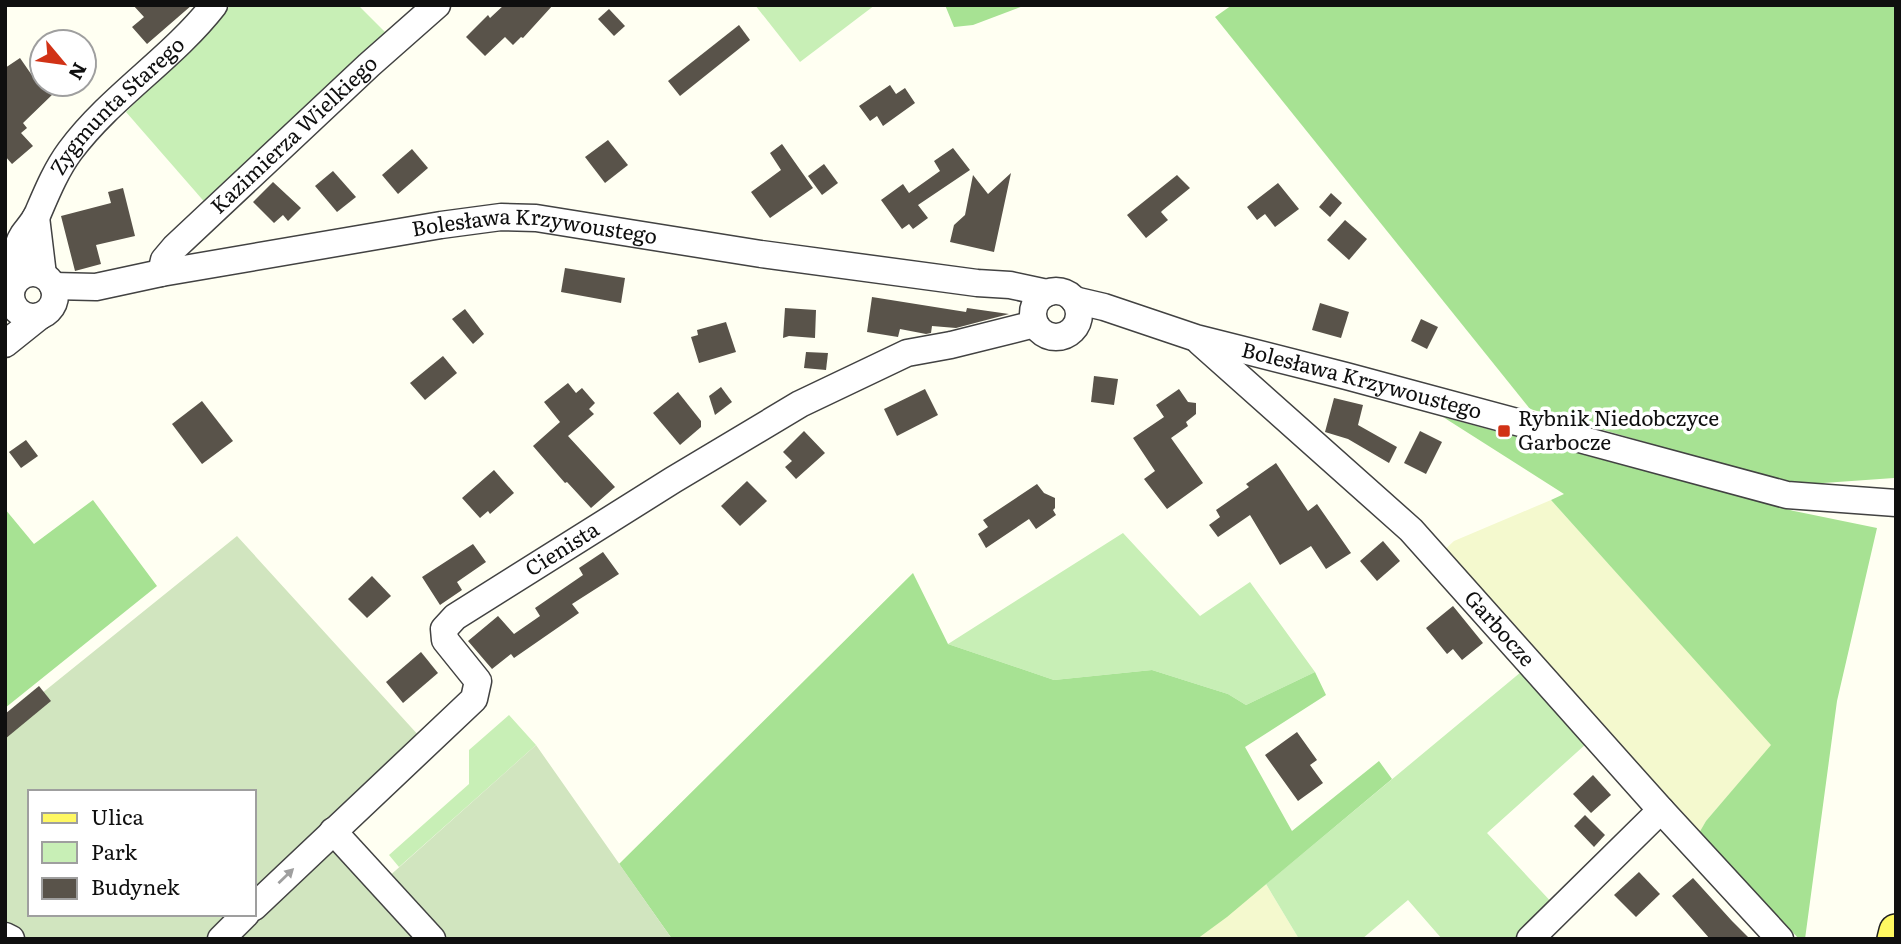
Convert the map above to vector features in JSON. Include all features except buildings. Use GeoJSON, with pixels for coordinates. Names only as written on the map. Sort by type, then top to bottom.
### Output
{"type":"FeatureCollection","features":[{"type":"Feature","properties":{"kind":"main road"},"geometry":{"type":"LineString","coordinates":[[1894,939],[1896,931]]}},
{"type":"Feature","properties":{"kind":"street","name":"Zygmunta Starego"},"geometry":{"type":"LineString","coordinates":[[40,293],[16,253],[12,236],[36,217],[54,177],[80,139],[197,26],[214,5]]}},
{"type":"Feature","properties":{"kind":"street","name":"Kazimierza Wielkiego"},"geometry":{"type":"LineString","coordinates":[[161,273],[164,260],[175,247],[437,5]]}},
{"type":"Feature","properties":{"kind":"street","name":"Bolesława Krzywoustego"},"geometry":{"type":"LineString","coordinates":[[5,344],[40,293],[73,300],[96,287],[161,273],[481,219],[519,216],[761,254],[977,283],[1038,309]]}},
{"type":"Feature","properties":{"kind":"street"},"geometry":{"type":"LineString","coordinates":[[9,313],[34,317],[40,293],[36,217]]}},
{"type":"Feature","properties":{"kind":"street"},"geometry":{"type":"LineString","coordinates":[[1062,292],[1074,300],[1079,314],[1068,333],[1053,337],[1040,330],[1038,309],[1062,292]]}},
{"type":"Feature","properties":{"kind":"street","name":"Bolesława Krzywoustego"},"geometry":{"type":"LineString","coordinates":[[1074,300],[1104,307],[1196,338],[1787,495],[1896,503]]}},
{"type":"Feature","properties":{"kind":"street","name":"Cienista"},"geometry":{"type":"LineString","coordinates":[[256,905],[474,699],[478,681],[445,640],[444,629],[455,617],[800,404],[907,353],[951,345],[1038,309]]}},
{"type":"Feature","properties":{"kind":"street"},"geometry":{"type":"LineString","coordinates":[[1073,328],[1101,322],[1116,312]]}},
{"type":"Feature","properties":{"kind":"street","name":"Garbocze"},"geometry":{"type":"LineString","coordinates":[[1196,338],[1411,530],[1780,939]]}},
{"type":"Feature","properties":{"kind":"street"},"geometry":{"type":"LineString","coordinates":[[1530,939],[1661,810]]}},
{"type":"Feature","properties":{"kind":"street"},"geometry":{"type":"LineString","coordinates":[[326,838],[432,939]]}},
{"type":"Feature","properties":{"kind":"street"},"geometry":{"type":"LineString","coordinates":[[221,939],[244,916]]}},
{"type":"Feature","properties":{"kind":"street"},"geometry":{"type":"LineString","coordinates":[[5,936],[11,939]]}},
{"type":"Feature","properties":{"kind":"green space"},"geometry":{"type":"Polygon","coordinates":[[[231,5],[358,5],[390,37],[208,206],[126,112],[231,5]]]}},
{"type":"Feature","properties":{"kind":"green space"},"geometry":{"type":"Polygon","coordinates":[[[755,5],[875,5],[800,62],[755,5]]]}},
{"type":"Feature","properties":{"kind":"green space"},"geometry":{"type":"Polygon","coordinates":[[[945,5],[1026,5],[973,25],[954,27],[945,5]]]}},
{"type":"Feature","properties":{"kind":"green space"},"geometry":{"type":"Polygon","coordinates":[[[1232,5],[1896,5],[1894,478],[1795,485],[1530,409],[1215,17],[1232,5]]]}},
{"type":"Feature","properties":{"kind":"green space"},"geometry":{"type":"Polygon","coordinates":[[[1443,417],[1794,511],[1877,528],[1837,701],[1805,939],[1799,939],[1699,833],[1706,821],[1771,745],[1551,500],[1564,494],[1443,417]]]}},
{"type":"Feature","properties":{"kind":"green space"},"geometry":{"type":"Polygon","coordinates":[[[93,500],[157,586],[5,708],[5,509],[34,544],[93,500]]]}},
{"type":"Feature","properties":{"kind":"green space"},"geometry":{"type":"Polygon","coordinates":[[[1551,500],[1772,745],[1706,821],[1699,833],[1440,554],[1454,541],[1551,500]]]}},
{"type":"Feature","properties":{"kind":"green space"},"geometry":{"type":"Polygon","coordinates":[[[1123,533],[1200,616],[1250,582],[1315,672],[1246,705],[1228,694],[1152,670],[1054,680],[948,644],[1123,533]]]}},
{"type":"Feature","properties":{"kind":"green space"},"geometry":{"type":"Polygon","coordinates":[[[237,536],[420,737],[256,895],[256,790],[28,790],[28,916],[234,916],[210,939],[27,939],[5,929],[5,723],[237,536]]]}},
{"type":"Feature","properties":{"kind":"green space"},"geometry":{"type":"Polygon","coordinates":[[[913,573],[948,644],[1054,680],[1152,670],[1228,694],[1246,705],[1315,672],[1326,695],[1245,747],[1292,831],[1379,761],[1392,779],[1197,939],[672,939],[619,864],[913,573]]]}},
{"type":"Feature","properties":{"kind":"green space"},"geometry":{"type":"Polygon","coordinates":[[[1521,672],[1586,744],[1487,833],[1555,906],[1521,939],[1442,939],[1408,900],[1362,939],[1299,939],[1266,884],[1521,672]]]}},
{"type":"Feature","properties":{"kind":"green space"},"geometry":{"type":"Polygon","coordinates":[[[509,715],[536,745],[399,867],[389,855],[469,784],[469,750],[509,715]]]}},
{"type":"Feature","properties":{"kind":"green space"},"geometry":{"type":"Polygon","coordinates":[[[536,745],[672,939],[232,939],[324,847],[386,879],[536,745]]]}},
{"type":"Feature","properties":{"kind":"green space"},"geometry":{"type":"Polygon","coordinates":[[[1266,884],[1299,939],[1194,939],[1266,884]]]}},
{"type":"Feature","properties":{"kind":"place","name":"Rybnik Niedobczyce Garbocze"},"geometry":{"type":"Point","coordinates":[1504,431]}}]}
